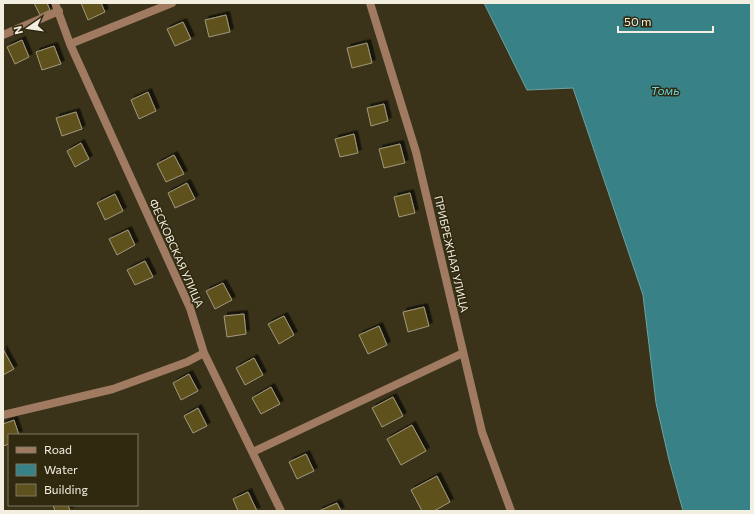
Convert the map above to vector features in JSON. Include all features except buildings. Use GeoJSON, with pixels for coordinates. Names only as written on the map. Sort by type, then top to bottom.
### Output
{"type":"FeatureCollection","features":[{"type":"Feature","properties":{"kind":"street","name":"ФЕСКОВСКАЯ УЛИЦА"},"geometry":{"type":"LineString","coordinates":[[55,3],[70,44],[190,308],[204,353],[281,511]]}},
{"type":"Feature","properties":{"kind":"street"},"geometry":{"type":"LineString","coordinates":[[70,44],[172,3]]}},
{"type":"Feature","properties":{"kind":"street","name":"ПРИБРЕЖНАЯ УЛИЦА"},"geometry":{"type":"LineString","coordinates":[[370,3],[416,152],[482,432],[511,511]]}},
{"type":"Feature","properties":{"kind":"street"},"geometry":{"type":"LineString","coordinates":[[3,35],[59,11]]}},
{"type":"Feature","properties":{"kind":"street"},"geometry":{"type":"LineString","coordinates":[[3,415],[113,389],[187,362],[204,353]]}},
{"type":"Feature","properties":{"kind":"street"},"geometry":{"type":"LineString","coordinates":[[253,452],[464,353]]}},
{"type":"Feature","properties":{"kind":"water","name":"Томь"},"geometry":{"type":"Polygon","coordinates":[[[484,3],[751,3],[751,511],[683,511],[669,460],[656,403],[643,295],[573,88],[527,90],[484,3]]]}}]}
